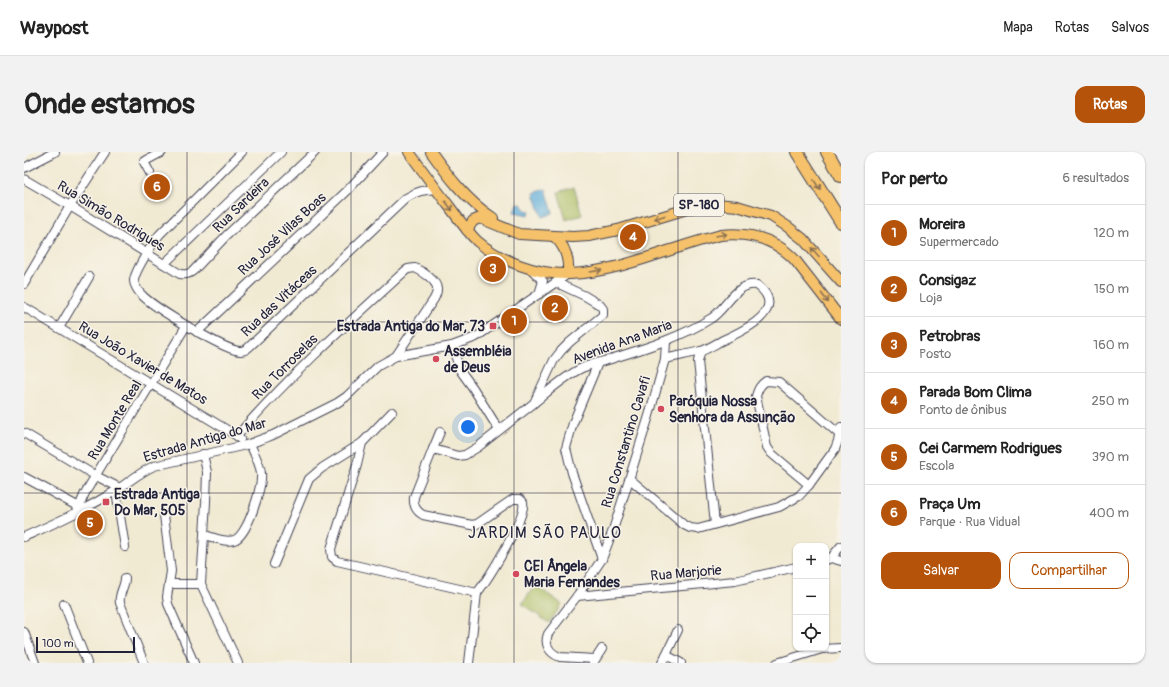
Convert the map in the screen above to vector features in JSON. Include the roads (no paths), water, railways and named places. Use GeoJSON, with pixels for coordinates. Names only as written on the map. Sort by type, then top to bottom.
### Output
{"type":"FeatureCollection","features":[{"type":"Feature","properties":{"kind":"highway"},"geometry":{"type":"LineString","coordinates":[[797,152],[841,222]]}},
{"type":"Feature","properties":{"kind":"highway"},"geometry":{"type":"LineString","coordinates":[[828,152],[841,176]]}},
{"type":"Feature","properties":{"kind":"main road"},"geometry":{"type":"LineString","coordinates":[[409,152],[467,230],[489,250],[503,258],[530,268],[568,274],[609,268],[721,235],[748,235],[762,238],[776,244],[788,252],[796,260],[841,319]]}},
{"type":"Feature","properties":{"kind":"main road","name":"SP-180"},"geometry":{"type":"LineString","coordinates":[[431,152],[462,192],[480,209],[500,223],[534,235],[555,237],[589,236],[700,205],[717,204],[738,206],[770,216],[788,227],[803,239],[841,282]]}},
{"type":"Feature","properties":{"kind":"main road"},"geometry":{"type":"LineString","coordinates":[[467,230],[474,221],[480,218],[519,234],[534,235]]}},
{"type":"Feature","properties":{"kind":"main road"},"geometry":{"type":"LineString","coordinates":[[555,237],[566,254],[568,274]]}},
{"type":"Feature","properties":{"kind":"street"},"geometry":{"type":"LineString","coordinates":[[24,168],[55,152]]}},
{"type":"Feature","properties":{"kind":"street"},"geometry":{"type":"LineString","coordinates":[[24,284],[70,206],[105,152]]}},
{"type":"Feature","properties":{"kind":"street"},"geometry":{"type":"LineString","coordinates":[[150,173],[144,162],[162,152]]}},
{"type":"Feature","properties":{"kind":"street","name":"Rua das Vitáceas"},"geometry":{"type":"LineString","coordinates":[[242,152],[175,218],[152,244],[134,278],[135,285],[143,297],[196,332],[233,349],[242,351],[328,274],[406,198],[420,190],[436,189]]}},
{"type":"Feature","properties":{"kind":"street"},"geometry":{"type":"LineString","coordinates":[[164,264],[280,152]]}},
{"type":"Feature","properties":{"kind":"street","name":"Rua Sardeira"},"geometry":{"type":"LineString","coordinates":[[184,275],[191,273],[226,236],[315,152]]}},
{"type":"Feature","properties":{"kind":"street","name":"Rua José Vilas Boas"},"geometry":{"type":"LineString","coordinates":[[196,332],[346,192],[383,152]]}},
{"type":"Feature","properties":{"kind":"street","name":"Rua Simão Rodrigues"},"geometry":{"type":"LineString","coordinates":[[24,179],[184,275]]}},
{"type":"Feature","properties":{"kind":"street","name":"Rua Torroselas"},"geometry":{"type":"LineString","coordinates":[[237,436],[284,386],[362,311],[405,271],[415,268],[419,269],[433,281],[437,288],[437,292],[434,299],[396,356]]}},
{"type":"Feature","properties":{"kind":"street"},"geometry":{"type":"LineString","coordinates":[[530,268],[542,281],[539,294]]}},
{"type":"Feature","properties":{"kind":"street","name":"Estrada Antiga do Mar"},"geometry":{"type":"LineString","coordinates":[[24,537],[118,489],[143,471],[154,466],[248,445],[273,436],[337,404],[378,366],[396,356],[452,346],[467,342],[482,334],[568,274]]}},
{"type":"Feature","properties":{"kind":"street"},"geometry":{"type":"LineString","coordinates":[[59,328],[89,277]]}},
{"type":"Feature","properties":{"kind":"street"},"geometry":{"type":"LineString","coordinates":[[534,403],[554,360],[570,342],[601,318],[604,312],[602,307],[594,301],[557,283]]}},
{"type":"Feature","properties":{"kind":"street","name":"Avenida Ana Maria"},"geometry":{"type":"LineString","coordinates":[[433,449],[458,456],[465,455],[478,447],[575,371],[666,341],[710,319],[717,314],[740,289],[747,285],[757,285],[767,295],[767,310],[762,317],[741,332],[701,351],[665,359]]}},
{"type":"Feature","properties":{"kind":"street","name":"Rua João Xavier de Matos"},"geometry":{"type":"LineString","coordinates":[[24,307],[237,436],[248,445]]}},
{"type":"Feature","properties":{"kind":"street","name":"Rua Monte Real"},"geometry":{"type":"LineString","coordinates":[[80,508],[83,497],[186,326]]}},
{"type":"Feature","properties":{"kind":"street","name":"Rua Constantino Cavafi"},"geometry":{"type":"LineString","coordinates":[[594,661],[555,655],[546,644],[546,639],[548,634],[602,560],[630,479],[665,359],[666,341]]}},
{"type":"Feature","properties":{"kind":"street"},"geometry":{"type":"LineString","coordinates":[[452,346],[460,370],[499,430]]}},
{"type":"Feature","properties":{"kind":"street"},"geometry":{"type":"LineString","coordinates":[[701,351],[698,361],[715,524]]}},
{"type":"Feature","properties":{"kind":"street"},"geometry":{"type":"LineString","coordinates":[[598,363],[572,423],[566,448],[572,473],[602,560]]}},
{"type":"Feature","properties":{"kind":"street"},"geometry":{"type":"LineString","coordinates":[[630,479],[684,525],[690,528],[698,529],[779,507],[798,496],[810,485],[834,449],[838,441],[840,430],[779,382],[773,380],[766,381],[761,385],[756,396],[767,447],[771,453],[810,485]]}},
{"type":"Feature","properties":{"kind":"street"},"geometry":{"type":"LineString","coordinates":[[274,564],[309,479],[322,468],[362,443],[392,412]]}},
{"type":"Feature","properties":{"kind":"street"},"geometry":{"type":"LineString","coordinates":[[440,432],[414,497],[414,504],[419,513],[475,525],[508,501],[516,498],[524,505],[524,510],[520,519],[495,568],[477,593],[469,663]]}},
{"type":"Feature","properties":{"kind":"street"},"geometry":{"type":"LineString","coordinates":[[24,433],[118,489],[125,547]]}},
{"type":"Feature","properties":{"kind":"street"},"geometry":{"type":"LineString","coordinates":[[362,443],[357,465],[331,548],[332,557],[337,561],[477,593]]}},
{"type":"Feature","properties":{"kind":"street"},"geometry":{"type":"LineString","coordinates":[[204,535],[229,541],[237,539],[241,536],[258,498],[261,482],[261,474],[248,445]]}},
{"type":"Feature","properties":{"kind":"street"},"geometry":{"type":"LineString","coordinates":[[203,454],[207,472],[201,585],[238,663]]}},
{"type":"Feature","properties":{"kind":"street"},"geometry":{"type":"LineString","coordinates":[[24,477],[80,508]]}},
{"type":"Feature","properties":{"kind":"street"},"geometry":{"type":"LineString","coordinates":[[164,515],[172,571],[167,597],[172,614],[194,663]]}},
{"type":"Feature","properties":{"kind":"street"},"geometry":{"type":"LineString","coordinates":[[829,558],[841,546]]}},
{"type":"Feature","properties":{"kind":"street"},"geometry":{"type":"LineString","coordinates":[[829,559],[841,561]]}},
{"type":"Feature","properties":{"kind":"street","name":"Rua Marjorie"},"geometry":{"type":"LineString","coordinates":[[577,596],[735,581],[758,577],[793,568]]}},
{"type":"Feature","properties":{"kind":"street"},"geometry":{"type":"LineString","coordinates":[[125,578],[125,583],[120,596],[120,603],[144,663]]}},
{"type":"Feature","properties":{"kind":"street"},"geometry":{"type":"LineString","coordinates":[[169,586],[201,585]]}},
{"type":"Feature","properties":{"kind":"street"},"geometry":{"type":"LineString","coordinates":[[64,604],[87,663]]}},
{"type":"Feature","properties":{"kind":"street"},"geometry":{"type":"LineString","coordinates":[[662,663],[678,630]]}},
{"type":"Feature","properties":{"kind":"street"},"geometry":{"type":"LineString","coordinates":[[24,632],[35,663]]}},
{"type":"Feature","properties":{"kind":"street"},"geometry":{"type":"LineString","coordinates":[[777,663],[822,649],[841,648]]}},
{"type":"Feature","properties":{"kind":"street"},"geometry":{"type":"LineString","coordinates":[[594,661],[602,649]]}},
{"type":"Feature","properties":{"kind":"street"},"geometry":{"type":"LineString","coordinates":[[666,655],[681,663]]}},
{"type":"Feature","properties":{"kind":"water"},"geometry":{"type":"Polygon","coordinates":[[[546,189],[553,213],[542,217],[534,193],[546,189]]]}},
{"type":"Feature","properties":{"kind":"water"},"geometry":{"type":"Polygon","coordinates":[[[517,203],[521,204],[525,210],[530,211],[529,215],[514,212],[517,203]]]}},
{"type":"Feature","properties":{"kind":"place","name":"Praça Um"},"geometry":{"type":"Point","coordinates":[157,187]}},
{"type":"Feature","properties":{"kind":"place","name":"Parada Bom Clima"},"geometry":{"type":"Point","coordinates":[633,237]}},
{"type":"Feature","properties":{"kind":"place","name":"Petrobras"},"geometry":{"type":"Point","coordinates":[493,269]}},
{"type":"Feature","properties":{"kind":"place","name":"Consigaz"},"geometry":{"type":"Point","coordinates":[555,308]}},
{"type":"Feature","properties":{"kind":"place","name":"Moreira"},"geometry":{"type":"Point","coordinates":[514,321]}},
{"type":"Feature","properties":{"kind":"place","name":"Estrada Antiga do Mar, 73"},"geometry":{"type":"Point","coordinates":[493,326]}},
{"type":"Feature","properties":{"kind":"place","name":"Assembléia de Deus"},"geometry":{"type":"Point","coordinates":[436,359]}},
{"type":"Feature","properties":{"kind":"place","name":"Paróquia Nossa Senhora da Assunção"},"geometry":{"type":"Point","coordinates":[661,409]}},
{"type":"Feature","properties":{"kind":"place","name":"Estrada Antiga Do Mar, 505"},"geometry":{"type":"Point","coordinates":[106,502]}},
{"type":"Feature","properties":{"kind":"place","name":"Cei Carmem Rodrigues"},"geometry":{"type":"Point","coordinates":[90,523]}},
{"type":"Feature","properties":{"kind":"place","name":"CEI Ângela Maria Fernandes"},"geometry":{"type":"Point","coordinates":[516,574]}},
{"type":"Feature","properties":{"kind":"district","name":"JARDIM SÃO PAULO"},"geometry":{"type":"Point","coordinates":[545,533]}}]}
